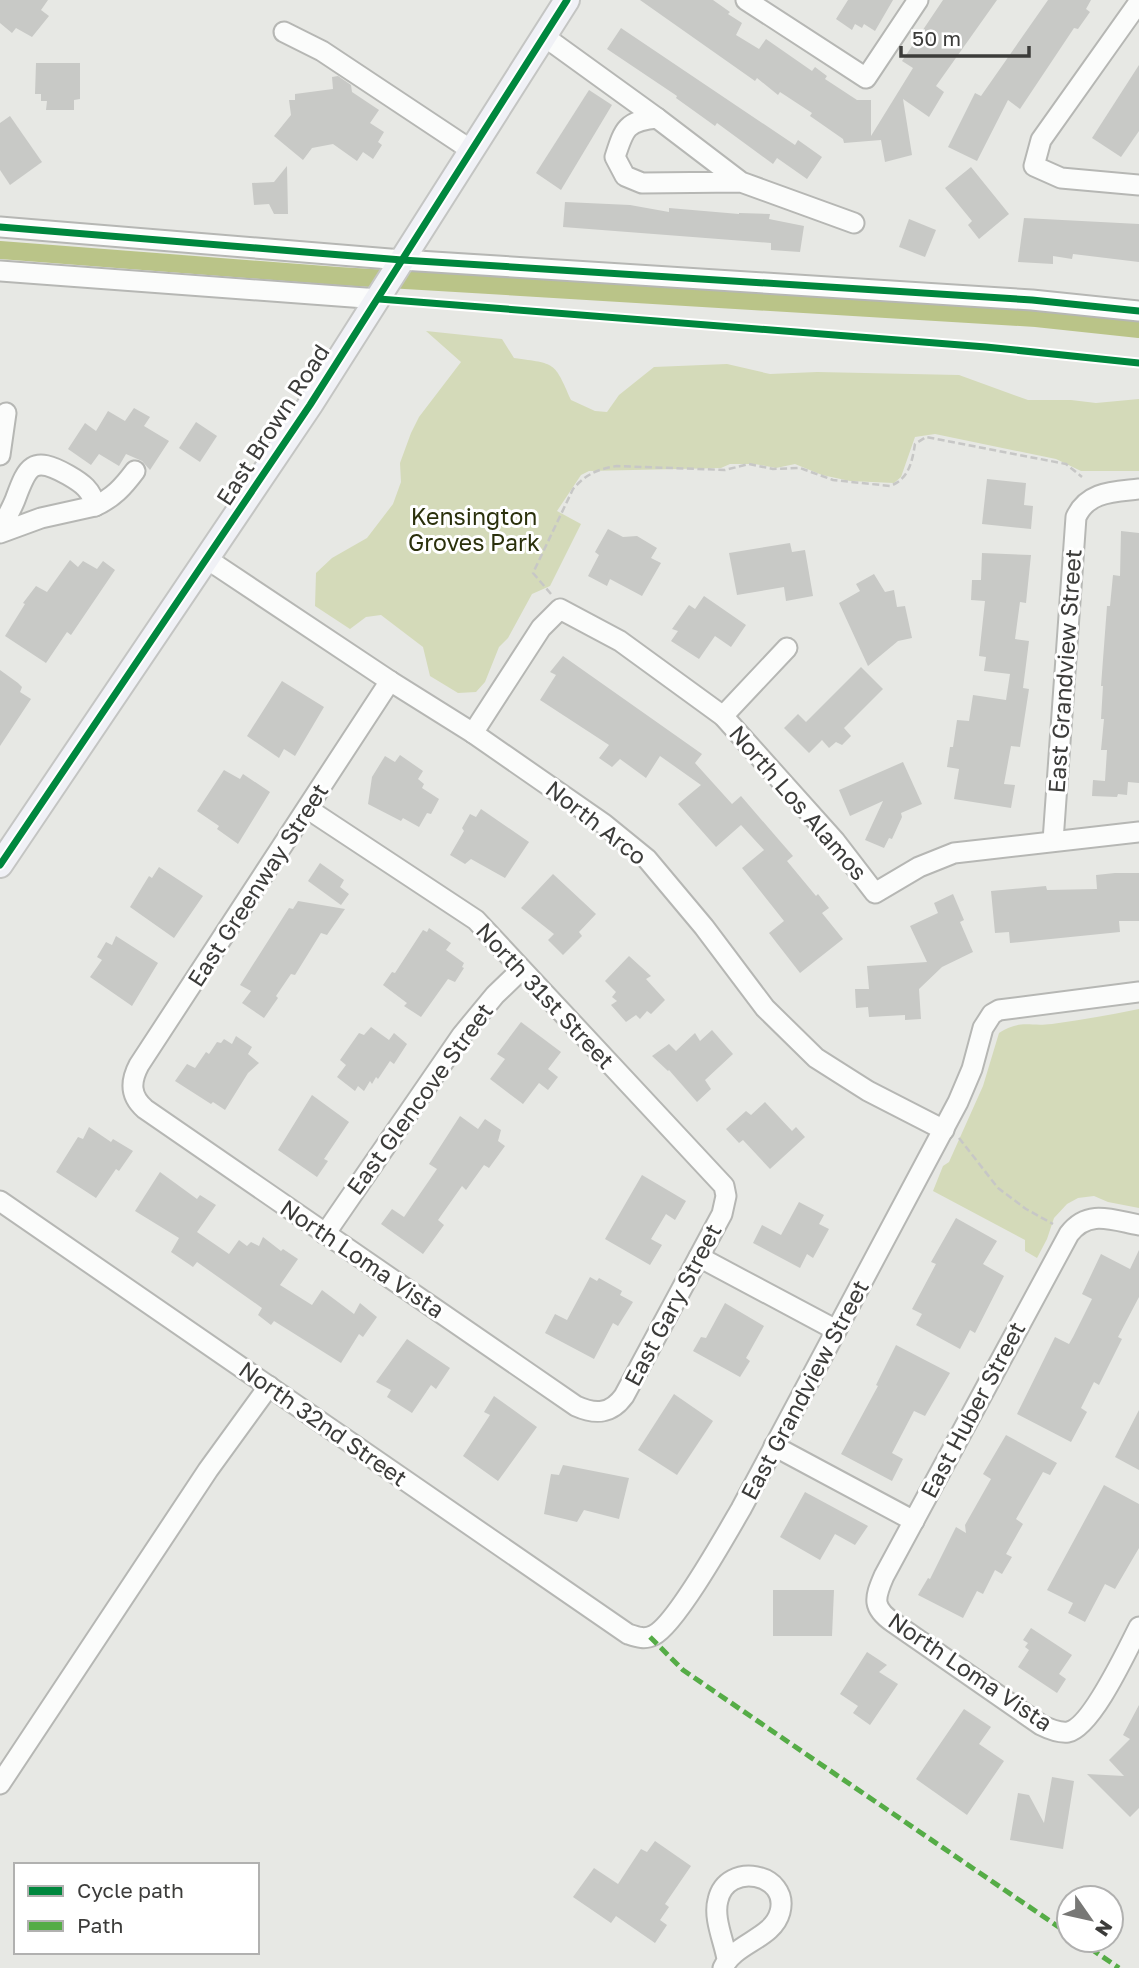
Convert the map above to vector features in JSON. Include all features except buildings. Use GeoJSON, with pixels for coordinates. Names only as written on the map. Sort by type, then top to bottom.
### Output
{"type":"FeatureCollection","features":[{"type":"Feature","properties":{"kind":"main road","name":"East Brown Road"},"geometry":{"type":"LineString","coordinates":[[0,865],[379,299],[567,0]]}},
{"type":"Feature","properties":{"kind":"street"},"geometry":{"type":"LineString","coordinates":[[746,0],[866,78],[918,0]]}},
{"type":"Feature","properties":{"kind":"street"},"geometry":{"type":"LineString","coordinates":[[1139,2],[1041,140],[1034,166],[1061,178],[1139,185]]}},
{"type":"Feature","properties":{"kind":"street"},"geometry":{"type":"LineString","coordinates":[[284,32],[322,51],[471,150]]}},
{"type":"Feature","properties":{"kind":"street"},"geometry":{"type":"LineString","coordinates":[[545,37],[741,183],[854,223]]}},
{"type":"Feature","properties":{"kind":"street"},"geometry":{"type":"LineString","coordinates":[[657,118],[636,120],[624,132],[615,157],[625,176],[642,183],[741,183]]}},
{"type":"Feature","properties":{"kind":"street"},"geometry":{"type":"LineString","coordinates":[[0,227],[402,260],[1031,300],[1139,311]]}},
{"type":"Feature","properties":{"kind":"street"},"geometry":{"type":"LineString","coordinates":[[0,271],[379,299]]}},
{"type":"Feature","properties":{"kind":"street"},"geometry":{"type":"LineString","coordinates":[[0,455],[6,413]]}},
{"type":"Feature","properties":{"kind":"street"},"geometry":{"type":"LineString","coordinates":[[0,531],[14,503],[23,476],[32,467],[55,467],[78,480],[92,494],[94,506]]}},
{"type":"Feature","properties":{"kind":"street"},"geometry":{"type":"LineString","coordinates":[[0,531],[108,500],[121,490],[135,471]]}},
{"type":"Feature","properties":{"kind":"street","name":"East Grandview Street"},"geometry":{"type":"LineString","coordinates":[[1054,841],[1076,517],[1084,503],[1099,495],[1139,489]]}},
{"type":"Feature","properties":{"kind":"street","name":"North Arco"},"geometry":{"type":"LineString","coordinates":[[207,559],[473,733],[604,824],[647,859],[704,927],[765,1008],[816,1058],[868,1091],[950,1133]]}},
{"type":"Feature","properties":{"kind":"street"},"geometry":{"type":"LineString","coordinates":[[473,733],[541,628],[560,609]]}},
{"type":"Feature","properties":{"kind":"street","name":"North Los Alamos"},"geometry":{"type":"LineString","coordinates":[[560,609],[620,641],[723,716],[835,841],[875,893],[919,867],[954,853],[1139,832]]}},
{"type":"Feature","properties":{"kind":"street"},"geometry":{"type":"LineString","coordinates":[[723,716],[787,648]]}},
{"type":"Feature","properties":{"kind":"street","name":"East Greenway Street"},"geometry":{"type":"LineString","coordinates":[[132,1091],[139,1065],[390,681]]}},
{"type":"Feature","properties":{"kind":"street","name":"North 31st Street"},"geometry":{"type":"LineString","coordinates":[[308,809],[476,920],[724,1186]]}},
{"type":"Feature","properties":{"kind":"street","name":"East Glencove Street"},"geometry":{"type":"LineString","coordinates":[[325,1234],[462,1035],[489,1001],[521,970]]}},
{"type":"Feature","properties":{"kind":"street","name":"East Grandview Street"},"geometry":{"type":"LineString","coordinates":[[650,1637],[668,1623],[733,1523],[836,1330],[950,1133],[983,1028],[992,1014],[1006,1007],[1037,1006],[1139,992]]}},
{"type":"Feature","properties":{"kind":"street","name":"North Loma Vista"},"geometry":{"type":"LineString","coordinates":[[132,1091],[134,1098],[145,1110],[576,1406],[602,1412]]}},
{"type":"Feature","properties":{"kind":"street","name":"East Gary Street"},"geometry":{"type":"LineString","coordinates":[[602,1412],[612,1409],[624,1396],[725,1205],[724,1186]]}},
{"type":"Feature","properties":{"kind":"street","name":"North 32nd Street"},"geometry":{"type":"LineString","coordinates":[[0,1201],[628,1633],[643,1638],[650,1637]]}},
{"type":"Feature","properties":{"kind":"street","name":"East Huber Street"},"geometry":{"type":"LineString","coordinates":[[876,1604],[884,1576],[1065,1240],[1080,1222],[1095,1218],[1139,1225]]}},
{"type":"Feature","properties":{"kind":"street"},"geometry":{"type":"LineString","coordinates":[[699,1256],[836,1330]]}},
{"type":"Feature","properties":{"kind":"street"},"geometry":{"type":"LineString","coordinates":[[0,1784],[208,1470],[269,1387]]}},
{"type":"Feature","properties":{"kind":"street"},"geometry":{"type":"LineString","coordinates":[[774,1446],[914,1521]]}},
{"type":"Feature","properties":{"kind":"street","name":"North Loma Vista"},"geometry":{"type":"LineString","coordinates":[[876,1604],[886,1617],[1041,1725],[1059,1732],[1077,1728],[1090,1714],[1139,1627]]}},
{"type":"Feature","properties":{"kind":"path"},"geometry":{"type":"LineString","coordinates":[[560,609],[533,573],[573,489],[582,478],[593,471],[617,466],[725,470],[750,464],[774,470],[800,468],[834,481],[890,486],[905,477],[910,468],[915,444],[926,437],[1066,464],[1082,477]]}},
{"type":"Feature","properties":{"kind":"path"},"geometry":{"type":"LineString","coordinates":[[950,1133],[1013,1200],[1053,1224]]}},
{"type":"Feature","properties":{"kind":"green space","name":"Kensington Groves Park"},"geometry":{"type":"Polygon","coordinates":[[[426,331],[502,339],[514,358],[552,367],[557,371],[571,400],[595,411],[607,412],[619,395],[654,367],[727,364],[770,374],[817,372],[959,375],[1028,400],[1096,403],[1139,399],[1139,471],[1081,471],[1056,459],[935,434],[915,437],[901,477],[894,483],[850,481],[822,475],[795,464],[776,468],[755,464],[730,464],[721,468],[589,471],[581,475],[557,511],[581,524],[550,586],[532,594],[508,638],[499,647],[485,682],[476,692],[458,693],[430,676],[423,647],[381,615],[366,617],[350,629],[315,606],[316,573],[332,558],[367,538],[393,504],[401,482],[400,463],[411,433],[419,417],[461,362],[426,331]]]}},
{"type":"Feature","properties":{"kind":"green space"},"geometry":{"type":"Polygon","coordinates":[[[1139,1009],[1139,1208],[1108,1202],[1094,1196],[1078,1198],[1067,1204],[1054,1218],[1037,1258],[1025,1251],[1025,1240],[933,1191],[983,1086],[999,1033],[1020,1025],[1052,1024],[1139,1009]]]}},
{"type":"Feature","properties":{"kind":"waterway"},"geometry":{"type":"LineString","coordinates":[[0,250],[338,276],[1036,318],[1139,329]]}},
{"type":"Feature","properties":{"kind":"marked path"},"geometry":{"type":"LineString","coordinates":[[650,1637],[683,1670],[1055,1924]]}},
{"type":"Feature","properties":{"kind":"marked path"},"geometry":{"type":"LineString","coordinates":[[1098,1954],[1119,1968]]}},
{"type":"Feature","properties":{"kind":"cycle path"},"geometry":{"type":"LineString","coordinates":[[0,865],[310,405],[567,0]]}},
{"type":"Feature","properties":{"kind":"cycle path"},"geometry":{"type":"LineString","coordinates":[[0,227],[402,260],[1032,300],[1139,311]]}},
{"type":"Feature","properties":{"kind":"cycle path"},"geometry":{"type":"LineString","coordinates":[[379,299],[986,347],[1139,363]]}}]}
